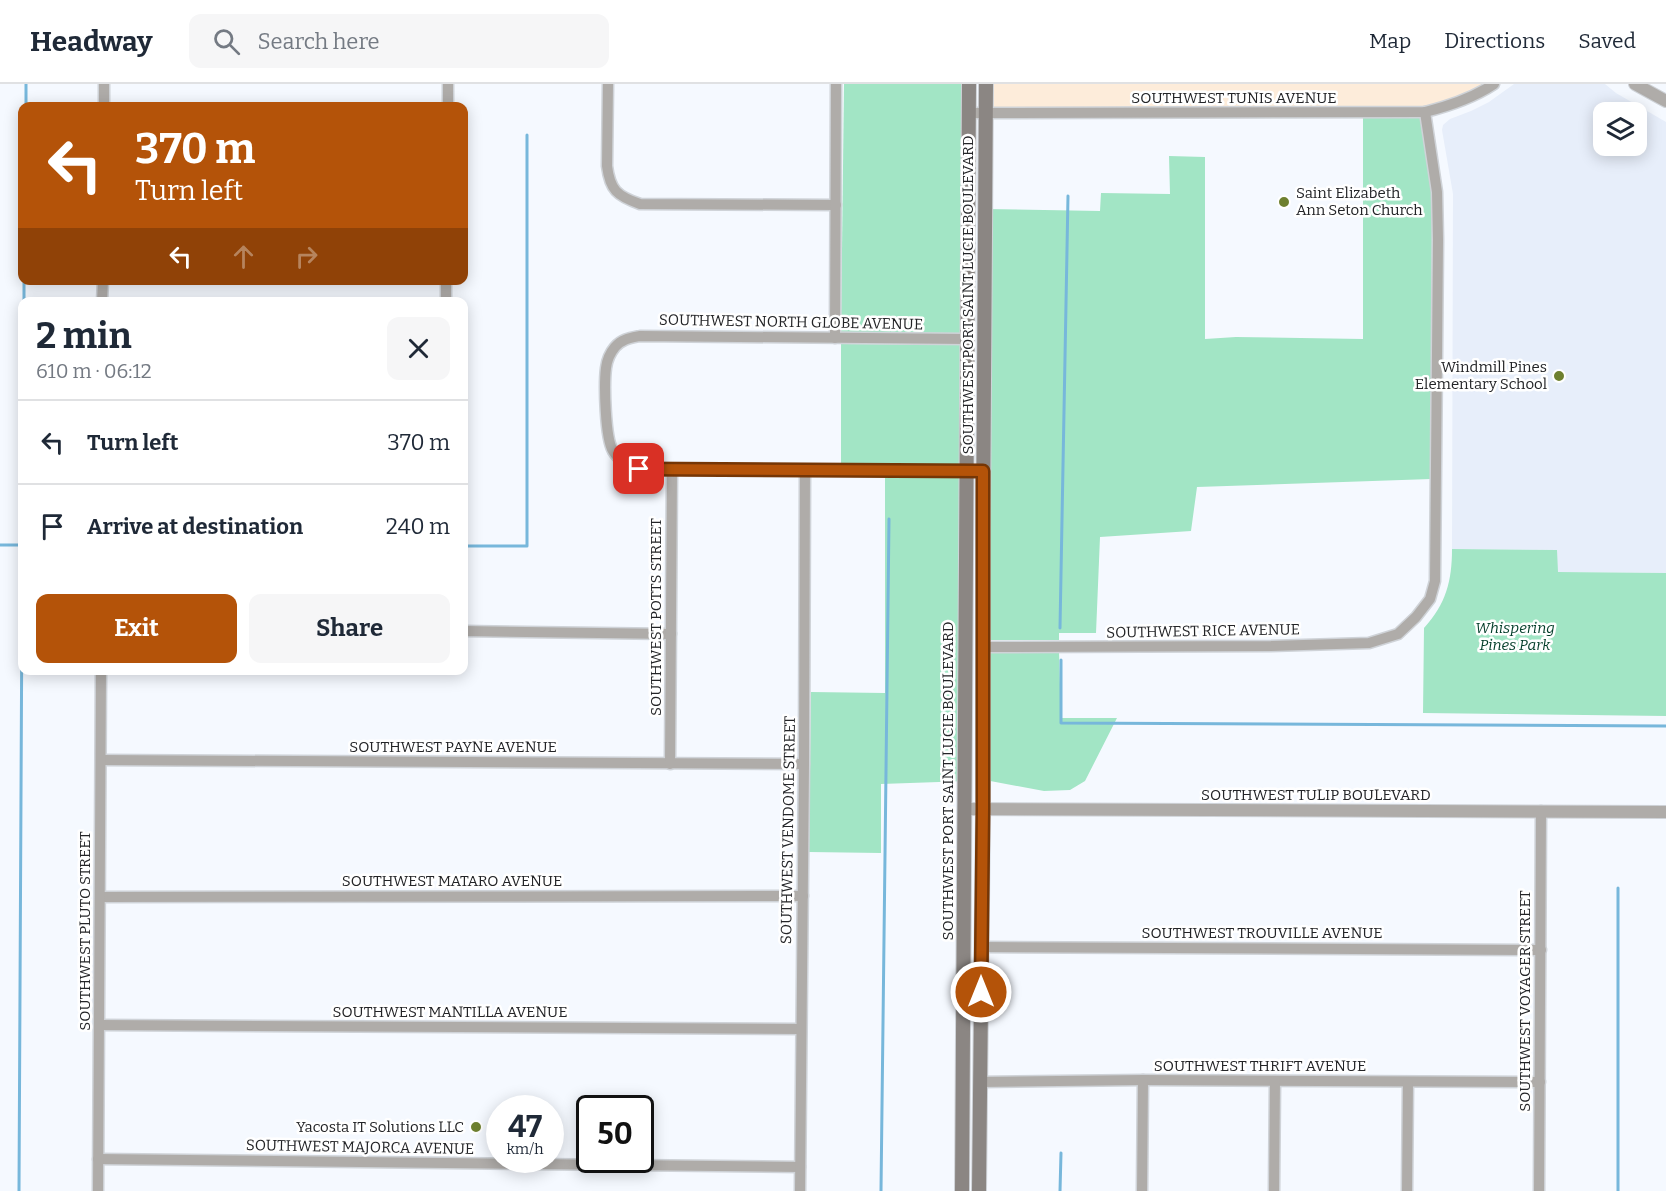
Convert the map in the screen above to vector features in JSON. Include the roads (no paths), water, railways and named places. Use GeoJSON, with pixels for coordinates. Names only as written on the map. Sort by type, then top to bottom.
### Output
{"type":"FeatureCollection","features":[{"type":"Feature","properties":{"kind":"main road","name":"SOUTHWEST PORT SAINT LUCIE BOULEVARD"},"geometry":{"type":"LineString","coordinates":[[962,1191],[969,84]]}},
{"type":"Feature","properties":{"kind":"main road","name":"SOUTHWEST PORT SAINT LUCIE BOULEVARD"},"geometry":{"type":"LineString","coordinates":[[980,1191],[986,84]]}},
{"type":"Feature","properties":{"kind":"street"},"geometry":{"type":"LineString","coordinates":[[104,84],[104,102]]}},
{"type":"Feature","properties":{"kind":"street"},"geometry":{"type":"LineString","coordinates":[[448,84],[448,102]]}},
{"type":"Feature","properties":{"kind":"street"},"geometry":{"type":"LineString","coordinates":[[608,84],[609,180],[615,192],[626,199],[640,204],[836,205]]}},
{"type":"Feature","properties":{"kind":"street"},"geometry":{"type":"LineString","coordinates":[[835,338],[836,84]]}},
{"type":"Feature","properties":{"kind":"street","name":"SOUTHWEST TUNIS AVENUE"},"geometry":{"type":"LineString","coordinates":[[969,113],[1425,112],[1464,100],[1494,84]]}},
{"type":"Feature","properties":{"kind":"street"},"geometry":{"type":"LineString","coordinates":[[1635,84],[1666,101]]}},
{"type":"Feature","properties":{"kind":"street","name":"SOUTHWEST RICE AVENUE"},"geometry":{"type":"LineString","coordinates":[[982,647],[1271,646],[1369,643],[1398,634],[1416,617],[1430,599],[1435,581],[1438,201],[1425,112]]}},
{"type":"Feature","properties":{"kind":"street","name":"SOUTHWEST NORTH GLOBE AVENUE"},"geometry":{"type":"LineString","coordinates":[[672,470],[639,469],[626,465],[611,448],[607,433],[606,369],[609,356],[616,345],[625,339],[640,336],[967,339]]}},
{"type":"Feature","properties":{"kind":"street"},"geometry":{"type":"LineString","coordinates":[[672,470],[983,471]]}},
{"type":"Feature","properties":{"kind":"street","name":"SOUTHWEST POTTS STREET"},"geometry":{"type":"LineString","coordinates":[[670,764],[672,470]]}},
{"type":"Feature","properties":{"kind":"street","name":"SOUTHWEST VENDOME STREET"},"geometry":{"type":"LineString","coordinates":[[800,1191],[805,470]]}},
{"type":"Feature","properties":{"kind":"street"},"geometry":{"type":"LineString","coordinates":[[468,631],[671,634]]}},
{"type":"Feature","properties":{"kind":"street","name":"SOUTHWEST PLUTO STREET"},"geometry":{"type":"LineString","coordinates":[[98,1191],[101,675]]}},
{"type":"Feature","properties":{"kind":"street","name":"SOUTHWEST PAYNE AVENUE"},"geometry":{"type":"LineString","coordinates":[[102,760],[804,764]]}},
{"type":"Feature","properties":{"kind":"street","name":"SOUTHWEST TULIP BOULEVARD"},"geometry":{"type":"LineString","coordinates":[[966,809],[1666,812]]}},
{"type":"Feature","properties":{"kind":"street","name":"SOUTHWEST VOYAGER STREET"},"geometry":{"type":"LineString","coordinates":[[1539,1191],[1541,811]]}},
{"type":"Feature","properties":{"kind":"street","name":"SOUTHWEST MATARO AVENUE"},"geometry":{"type":"LineString","coordinates":[[101,897],[802,896]]}},
{"type":"Feature","properties":{"kind":"street","name":"SOUTHWEST TROUVILLE AVENUE"},"geometry":{"type":"LineString","coordinates":[[982,947],[1541,950]]}},
{"type":"Feature","properties":{"kind":"street","name":"SOUTHWEST MANTILLA AVENUE"},"geometry":{"type":"LineString","coordinates":[[100,1025],[800,1029]]}},
{"type":"Feature","properties":{"kind":"street"},"geometry":{"type":"LineString","coordinates":[[1142,1191],[1143,1080]]}},
{"type":"Feature","properties":{"kind":"street","name":"SOUTHWEST THRIFT AVENUE"},"geometry":{"type":"LineString","coordinates":[[980,1082],[1143,1080],[1540,1082]]}},
{"type":"Feature","properties":{"kind":"street"},"geometry":{"type":"LineString","coordinates":[[1274,1191],[1275,1081]]}},
{"type":"Feature","properties":{"kind":"street"},"geometry":{"type":"LineString","coordinates":[[1407,1191],[1408,1082]]}},
{"type":"Feature","properties":{"kind":"street","name":"SOUTHWEST MAJORCA AVENUE"},"geometry":{"type":"LineString","coordinates":[[98,1159],[800,1167]]}},
{"type":"Feature","properties":{"kind":"waterway"},"geometry":{"type":"LineString","coordinates":[[26,84],[26,102]]}},
{"type":"Feature","properties":{"kind":"waterway"},"geometry":{"type":"LineString","coordinates":[[468,546],[527,546],[527,135]]}},
{"type":"Feature","properties":{"kind":"waterway"},"geometry":{"type":"LineString","coordinates":[[1060,628],[1068,196]]}},
{"type":"Feature","properties":{"kind":"waterway"},"geometry":{"type":"LineString","coordinates":[[24,285],[24,297]]}},
{"type":"Feature","properties":{"kind":"waterway"},"geometry":{"type":"LineString","coordinates":[[881,1191],[889,519]]}},
{"type":"Feature","properties":{"kind":"waterway"},"geometry":{"type":"LineString","coordinates":[[0,545],[18,545]]}},
{"type":"Feature","properties":{"kind":"waterway"},"geometry":{"type":"LineString","coordinates":[[1061,660],[1061,723],[1666,726]]}},
{"type":"Feature","properties":{"kind":"waterway"},"geometry":{"type":"LineString","coordinates":[[19,1191],[22,675]]}},
{"type":"Feature","properties":{"kind":"waterway"},"geometry":{"type":"LineString","coordinates":[[1618,888],[1618,1191]]}},
{"type":"Feature","properties":{"kind":"waterway"},"geometry":{"type":"LineString","coordinates":[[1060,1191],[1061,1153]]}},
{"type":"Feature","properties":{"kind":"place","name":"Saint Elizabeth Ann Seton Church"},"geometry":{"type":"Point","coordinates":[1284,202]}},
{"type":"Feature","properties":{"kind":"place","name":"Windmill Pines Elementary School"},"geometry":{"type":"Point","coordinates":[1559,376]}},
{"type":"Feature","properties":{"kind":"place","name":"Yacosta IT Solutions LLC"},"geometry":{"type":"Point","coordinates":[476,1127]}},
{"type":"Feature","properties":{"kind":"park label","name":"Whispering Pines Park"},"geometry":{"type":"Point","coordinates":[1515,636]}}]}
